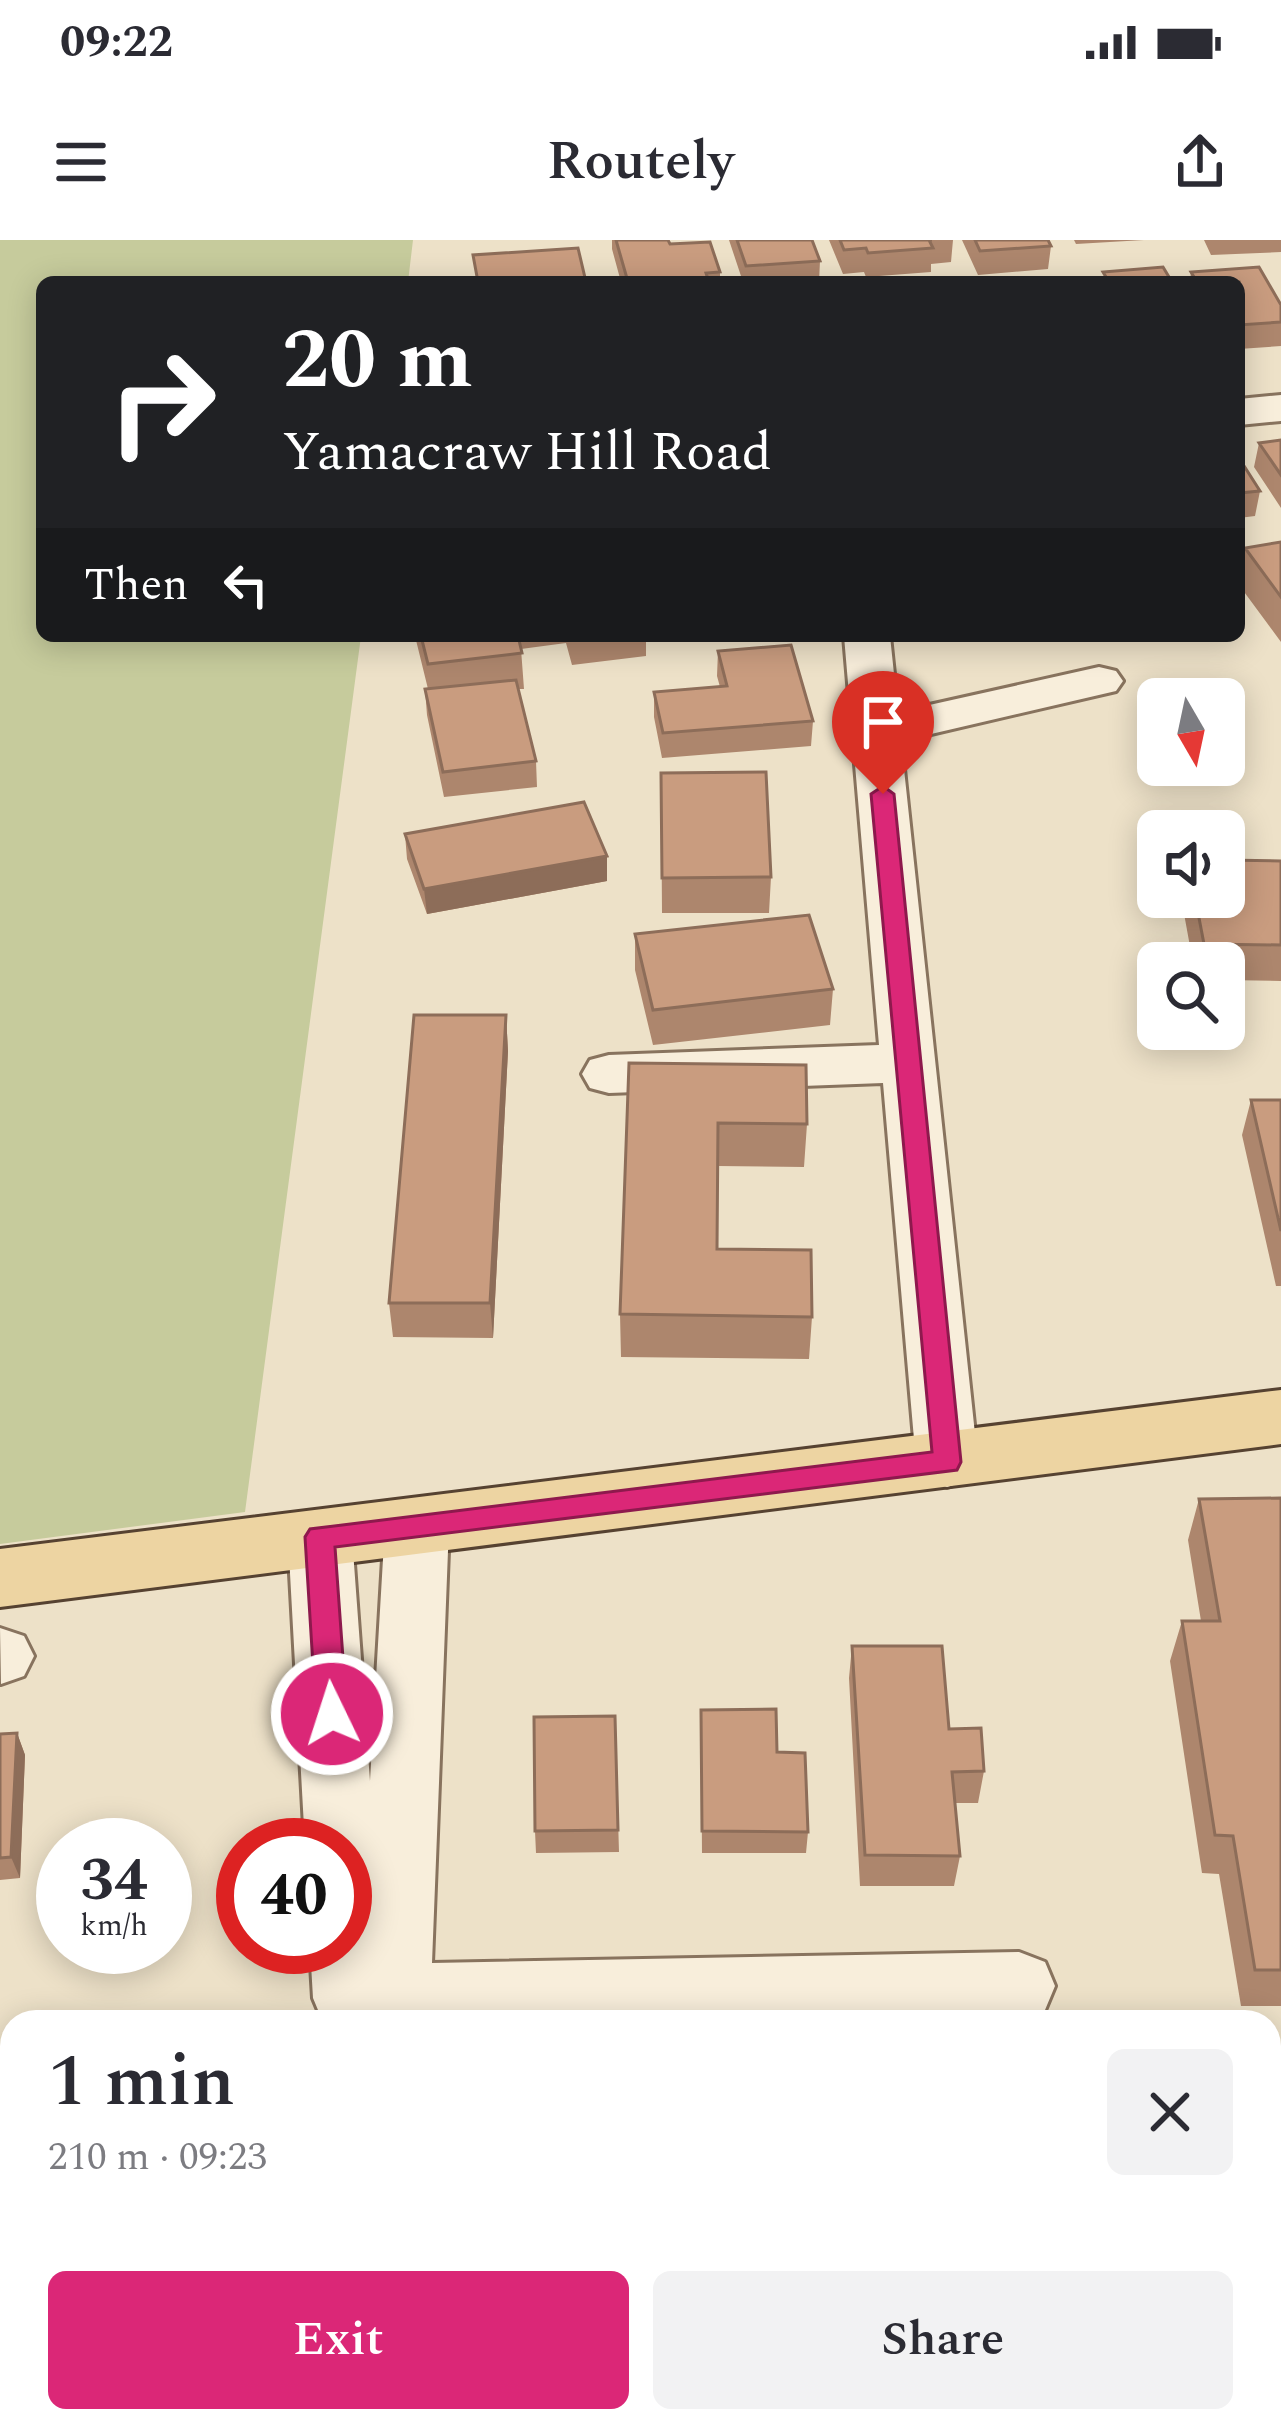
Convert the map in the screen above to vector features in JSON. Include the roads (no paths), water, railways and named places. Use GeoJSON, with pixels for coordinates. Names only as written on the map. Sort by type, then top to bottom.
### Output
{"type":"FeatureCollection","features":[{"type":"Feature","properties":{"kind":"main road"},"geometry":{"type":"LineString","coordinates":[[0,1578],[1281,1417]]}},
{"type":"Feature","properties":{"kind":"street"},"geometry":{"type":"LineString","coordinates":[[1245,411],[1281,408]]}},
{"type":"Feature","properties":{"kind":"street"},"geometry":{"type":"LineString","coordinates":[[868,642],[947,1462]]}},
{"type":"Feature","properties":{"kind":"street"},"geometry":{"type":"LineString","coordinates":[[876,732],[1099,681]]}},
{"type":"Feature","properties":{"kind":"street"},"geometry":{"type":"LineString","coordinates":[[609,1074],[908,1063]]}},
{"type":"Feature","properties":{"kind":"street"},"geometry":{"type":"LineString","coordinates":[[417,1525],[366,1994],[1019,1986]]}},
{"type":"Feature","properties":{"kind":"street"},"geometry":{"type":"LineString","coordinates":[[320,1537],[338,1818]]}}]}
